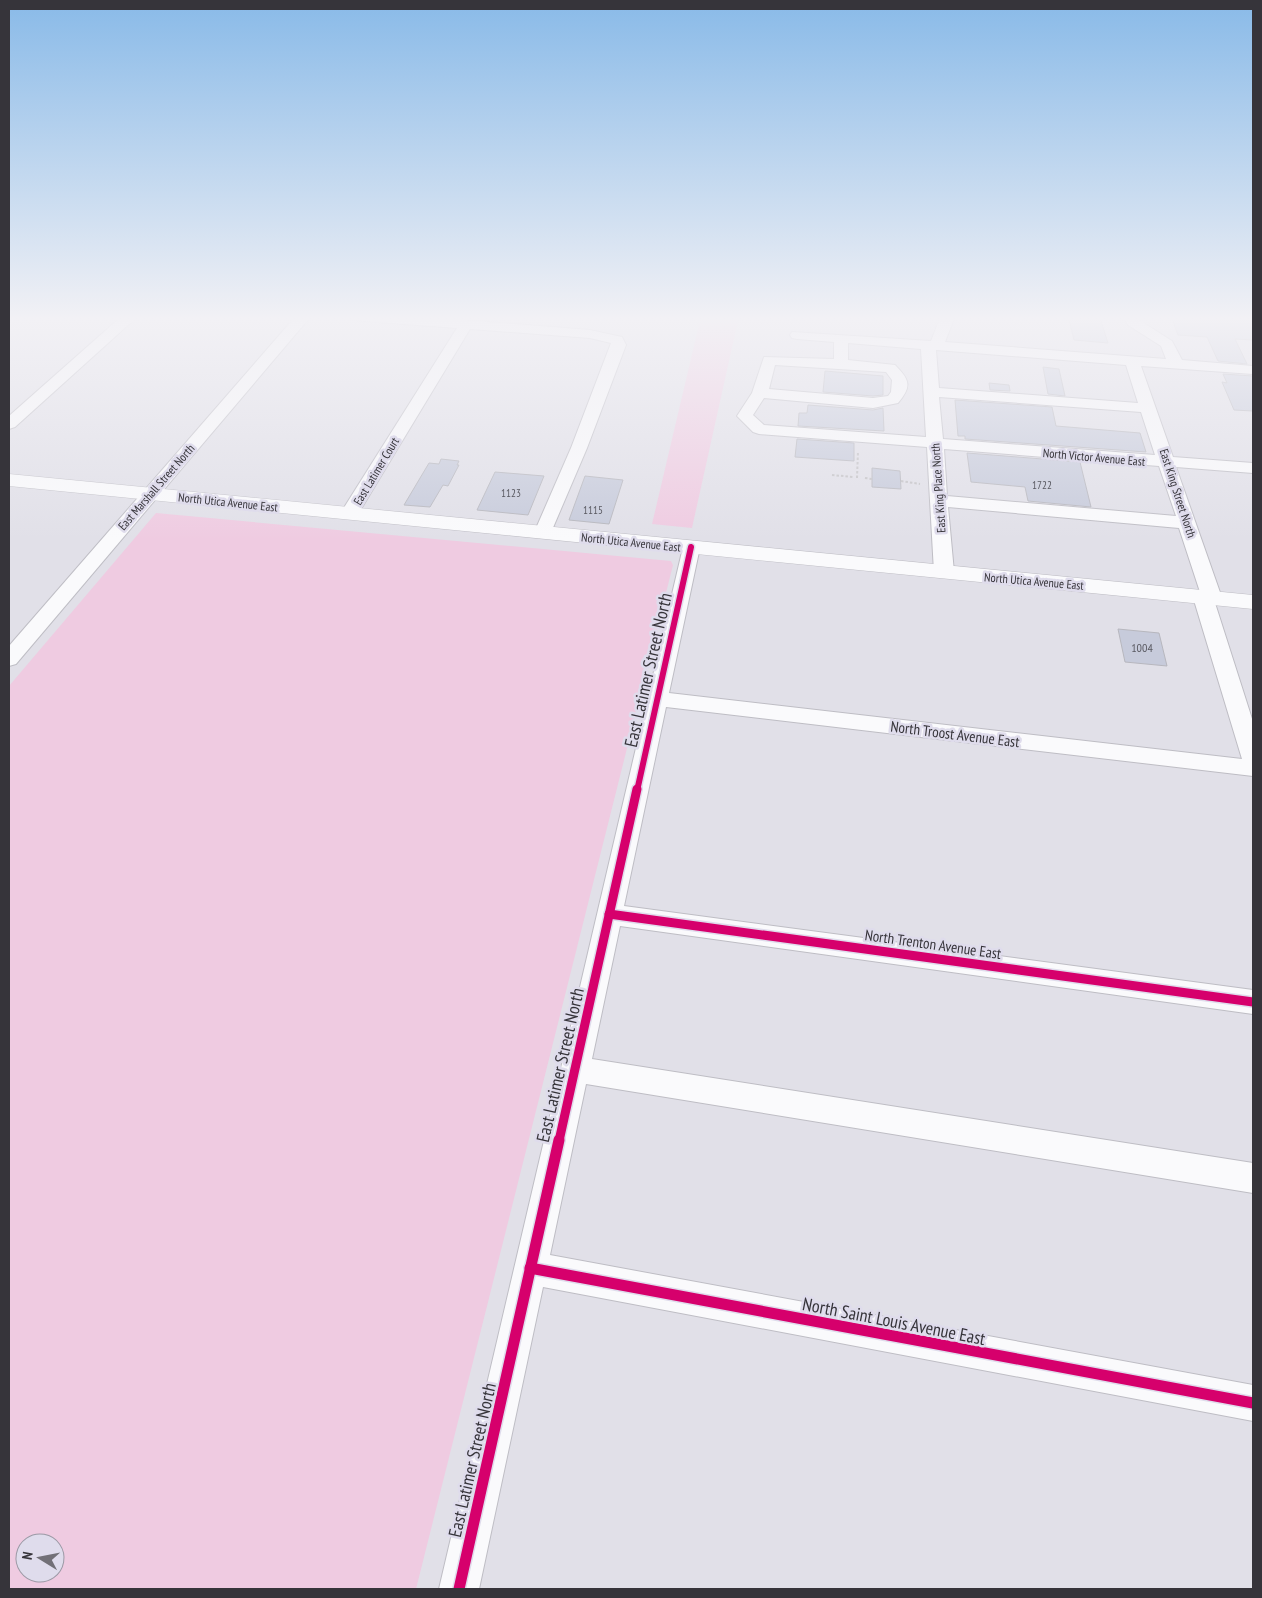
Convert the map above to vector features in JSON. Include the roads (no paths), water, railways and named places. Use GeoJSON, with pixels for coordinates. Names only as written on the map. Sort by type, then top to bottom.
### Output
{"type":"FeatureCollection","features":[{"type":"Feature","properties":{"kind":"main road","name":"North Utica Avenue East"},"geometry":{"type":"LineString","coordinates":[[9,480],[1253,602]]}},
{"type":"Feature","properties":{"kind":"street"},"geometry":{"type":"LineString","coordinates":[[9,424],[47,391]]}},
{"type":"Feature","properties":{"kind":"street","name":"East Marshall Street North"},"geometry":{"type":"LineString","coordinates":[[9,659],[239,391]]}},
{"type":"Feature","properties":{"kind":"street","name":"East Latimer Court"},"geometry":{"type":"LineString","coordinates":[[349,514],[425,391]]}},
{"type":"Feature","properties":{"kind":"street"},"geometry":{"type":"LineString","coordinates":[[543,533],[601,391]]}},
{"type":"Feature","properties":{"kind":"street"},"geometry":{"type":"LineString","coordinates":[[760,393],[873,403],[893,400],[899,391]]}},
{"type":"Feature","properties":{"kind":"street","name":"East King Street North"},"geometry":{"type":"LineString","coordinates":[[1143,391],[1188,522],[1253,757]]}},
{"type":"Feature","properties":{"kind":"street"},"geometry":{"type":"LineString","coordinates":[[931,392],[1149,408]]}},
{"type":"Feature","properties":{"kind":"street","name":"East King Place North"},"geometry":{"type":"LineString","coordinates":[[931,392],[944,572]]}},
{"type":"Feature","properties":{"kind":"street","name":"North Victor Avenue East"},"geometry":{"type":"LineString","coordinates":[[760,393],[745,416],[760,429],[1253,468]]}},
{"type":"Feature","properties":{"kind":"street"},"geometry":{"type":"LineString","coordinates":[[939,501],[1188,522]]}},
{"type":"Feature","properties":{"kind":"street","name":"East Latimer Street North"},"geometry":{"type":"LineString","coordinates":[[459,1589],[691,548]]}},
{"type":"Feature","properties":{"kind":"street","name":"North Troost Avenue East"},"geometry":{"type":"LineString","coordinates":[[657,699],[1253,768]]}},
{"type":"Feature","properties":{"kind":"street","name":"North Trenton Avenue East"},"geometry":{"type":"LineString","coordinates":[[609,914],[1253,1002]]}},
{"type":"Feature","properties":{"kind":"street"},"geometry":{"type":"LineString","coordinates":[[574,1069],[1253,1178]]}},
{"type":"Feature","properties":{"kind":"street","name":"North Saint Louis Avenue East"},"geometry":{"type":"LineString","coordinates":[[530,1268],[1253,1403]]}}]}
